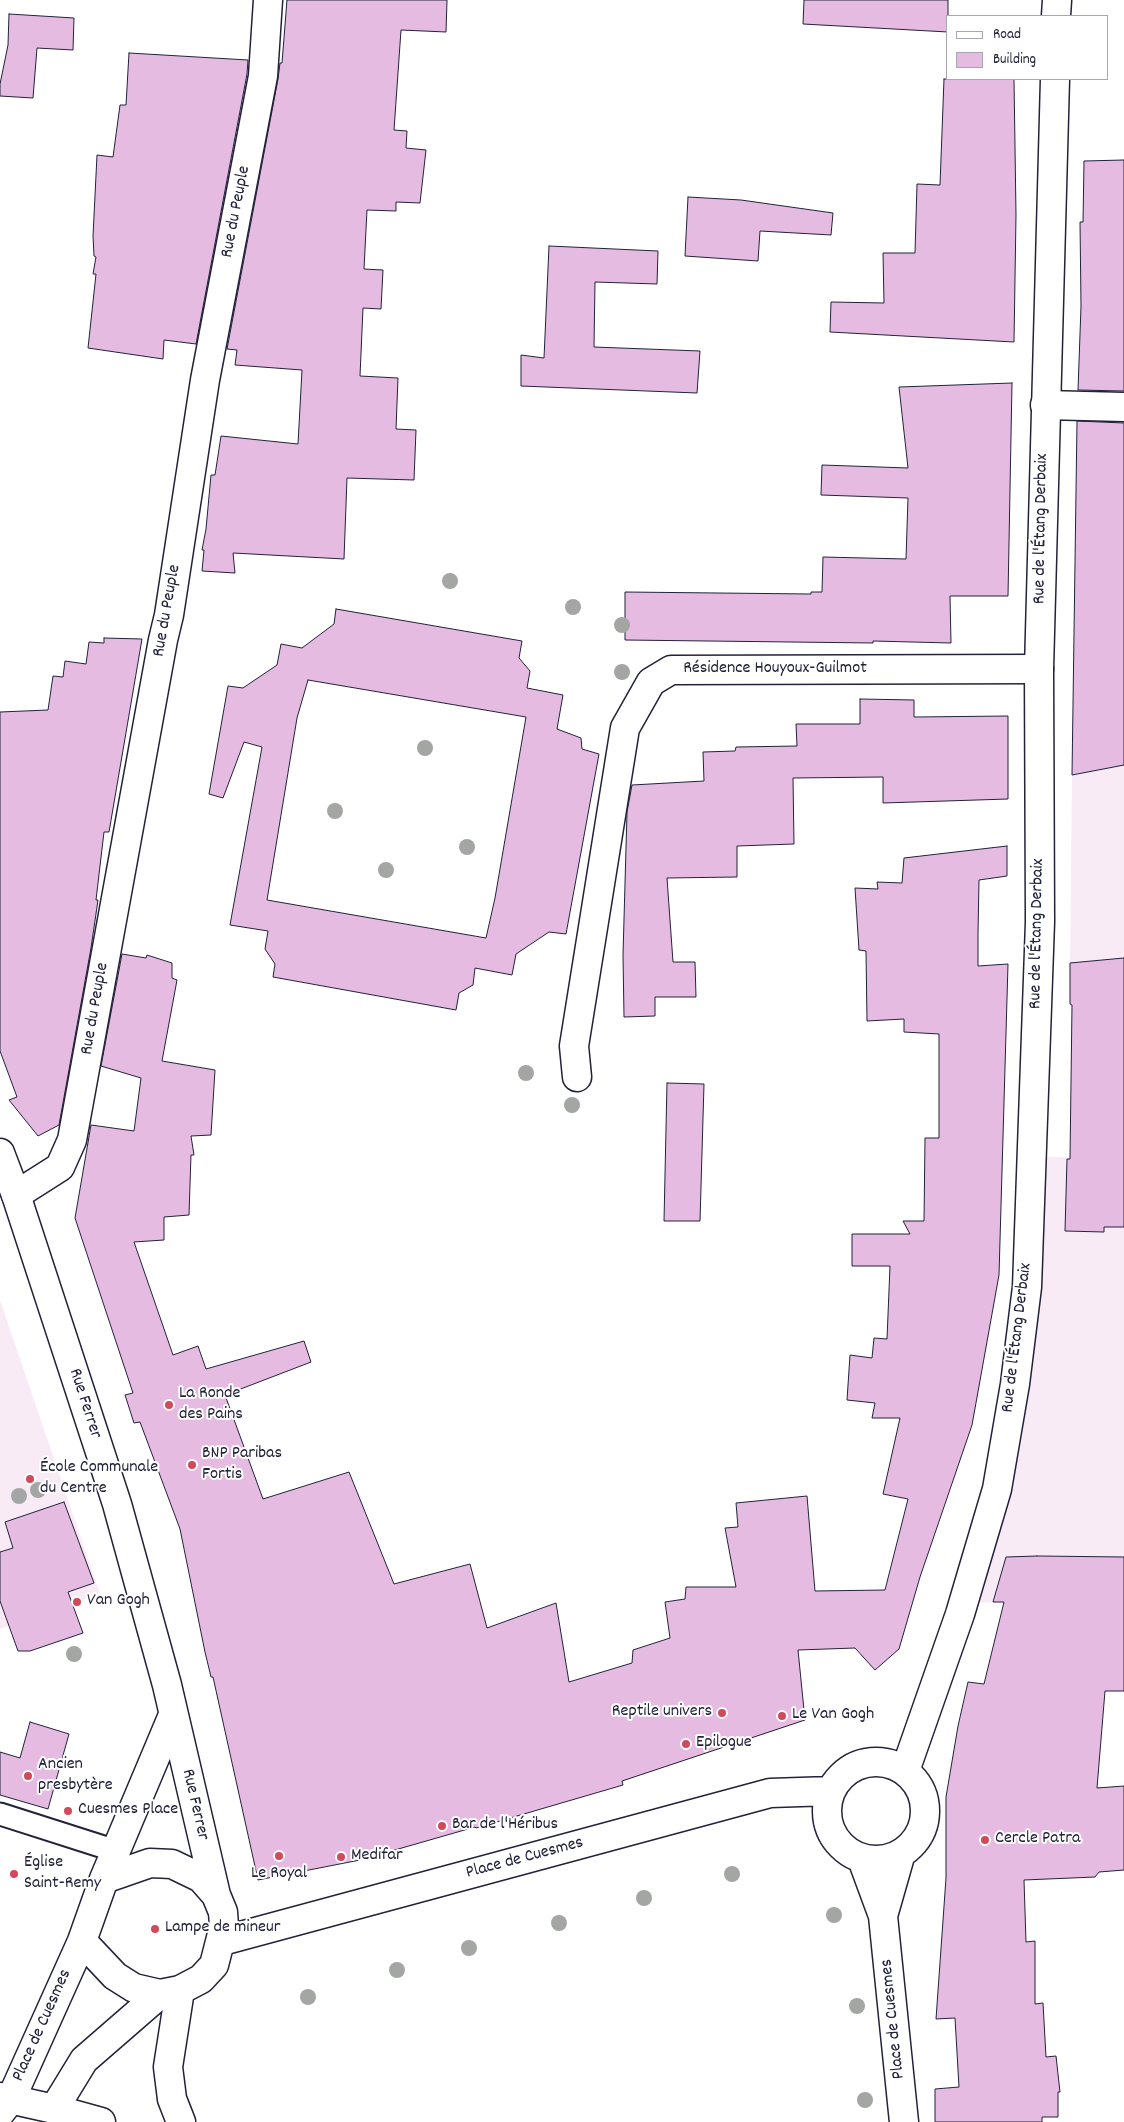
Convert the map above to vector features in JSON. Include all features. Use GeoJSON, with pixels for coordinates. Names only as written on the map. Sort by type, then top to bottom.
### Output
{"type":"FeatureCollection","features":[{"type":"Feature","properties":{"kind":"street","name":"Rue du Peuple"},"geometry":{"type":"LineString","coordinates":[[16,1195],[60,1167],[72,1140],[169,615],[205,380],[263,76],[268,0]]}},
{"type":"Feature","properties":{"kind":"street"},"geometry":{"type":"LineString","coordinates":[[1056,15],[1057,0]]}},
{"type":"Feature","properties":{"kind":"street","name":"Rue de l'Étang Derbaix"},"geometry":{"type":"LineString","coordinates":[[904,1771],[960,1614],[997,1489],[1015,1384],[1027,1287],[1040,922],[1039,670],[1055,80]]}},
{"type":"Feature","properties":{"kind":"street"},"geometry":{"type":"LineString","coordinates":[[1045,405],[1124,407]]}},
{"type":"Feature","properties":{"kind":"street","name":"Résidence Houyoux-Guilmot"},"geometry":{"type":"LineString","coordinates":[[577,1077],[574,1046],[625,728],[651,682],[671,670],[1039,670]]}},
{"type":"Feature","properties":{"kind":"street","name":"Rue Ferrer"},"geometry":{"type":"LineString","coordinates":[[0,1153],[16,1195],[116,1504],[167,1685],[216,1895]]}},
{"type":"Feature","properties":{"kind":"street","name":"Rue Ferrer"},"geometry":{"type":"LineString","coordinates":[[104,1879],[173,1715]]}},
{"type":"Feature","properties":{"kind":"street"},"geometry":{"type":"LineString","coordinates":[[876,1762],[891,1765],[904,1771],[922,1796],[924,1809],[923,1825],[914,1842],[902,1853],[891,1858],[876,1860],[862,1859],[845,1850],[835,1839],[828,1821],[827,1808],[831,1790],[848,1770],[864,1764],[876,1762]]}},
{"type":"Feature","properties":{"kind":"street","name":"Place de Cuesmes"},"geometry":{"type":"LineString","coordinates":[[222,1941],[770,1793],[831,1790]]}},
{"type":"Feature","properties":{"kind":"street"},"geometry":{"type":"LineString","coordinates":[[883,1916],[902,1853]]}},
{"type":"Feature","properties":{"kind":"street"},"geometry":{"type":"LineString","coordinates":[[862,1859],[883,1916]]}},
{"type":"Feature","properties":{"kind":"street"},"geometry":{"type":"LineString","coordinates":[[54,2108],[84,2060],[170,1992],[201,1979],[214,1965],[222,1941],[223,1912],[216,1895],[202,1878],[172,1864],[150,1863],[104,1879]]}},
{"type":"Feature","properties":{"kind":"street","name":"Place de Cuesmes"},"geometry":{"type":"LineString","coordinates":[[101,2122],[54,2108],[4,2103],[82,1941],[104,1879]]}},
{"type":"Feature","properties":{"kind":"street","name":"Place de Cuesmes"},"geometry":{"type":"LineString","coordinates":[[883,1916],[904,2122]]}},
{"type":"Feature","properties":{"kind":"street"},"geometry":{"type":"LineString","coordinates":[[82,1941],[115,1976],[134,1988],[170,1992]]}},
{"type":"Feature","properties":{"kind":"street"},"geometry":{"type":"LineString","coordinates":[[170,1992],[168,2067],[172,2099],[182,2122]]}},
{"type":"Feature","properties":{"kind":"lane"},"geometry":{"type":"LineString","coordinates":[[0,1814],[116,1851]]}},
{"type":"Feature","properties":{"kind":"shaded area"},"geometry":{"type":"Polygon","coordinates":[[[1124,764],[1124,958],[1070,963],[1072,775],[1124,764]]]}},
{"type":"Feature","properties":{"kind":"shaded area"},"geometry":{"type":"Polygon","coordinates":[[[1033,1156],[1124,1160],[1124,1608],[1004,1602],[963,1603],[997,1489],[1033,1156]]]}},
{"type":"Feature","properties":{"kind":"shaded area","name":"École Communale du Centre"},"geometry":{"type":"Polygon","coordinates":[[[0,1300],[100,1594],[0,1629],[0,1300]]]}},
{"type":"Feature","properties":{"kind":"building"},"geometry":{"type":"Polygon","coordinates":[[[287,0],[447,0],[446,32],[401,30],[394,130],[407,131],[406,148],[426,150],[420,203],[396,202],[396,211],[367,210],[364,269],[383,270],[381,309],[363,308],[360,376],[398,378],[396,429],[416,430],[414,480],[347,478],[344,559],[233,553],[235,573],[202,571],[204,550],[202,550],[211,475],[215,475],[221,436],[298,444],[302,370],[235,365],[237,350],[227,349],[280,63],[282,63],[287,0]]]}},
{"type":"Feature","properties":{"kind":"building"},"geometry":{"type":"Polygon","coordinates":[[[804,0],[948,0],[946,32],[803,24],[804,0]]]}},
{"type":"Feature","properties":{"kind":"building"},"geometry":{"type":"Polygon","coordinates":[[[9,14],[74,18],[73,50],[37,48],[33,98],[0,96],[0,84],[8,45],[9,14]]]}},
{"type":"Feature","properties":{"kind":"building"},"geometry":{"type":"Polygon","coordinates":[[[129,53],[248,60],[247,74],[196,344],[164,340],[163,359],[88,348],[96,274],[93,274],[96,257],[94,256],[93,236],[97,155],[113,157],[120,105],[126,105],[129,53]]]}},
{"type":"Feature","properties":{"kind":"building"},"geometry":{"type":"Polygon","coordinates":[[[944,79],[1014,80],[1016,215],[1014,342],[830,332],[831,302],[884,303],[883,253],[915,253],[917,184],[940,185],[944,79]]]}},
{"type":"Feature","properties":{"kind":"building"},"geometry":{"type":"Polygon","coordinates":[[[1124,160],[1124,391],[1078,390],[1081,306],[1080,222],[1083,222],[1084,161],[1124,160]]]}},
{"type":"Feature","properties":{"kind":"building"},"geometry":{"type":"Polygon","coordinates":[[[688,197],[741,200],[833,213],[831,235],[760,231],[758,261],[685,256],[688,197]]]}},
{"type":"Feature","properties":{"kind":"building"},"geometry":{"type":"Polygon","coordinates":[[[549,246],[658,251],[657,284],[595,282],[594,347],[700,351],[697,393],[521,386],[521,355],[544,358],[549,246]]]}},
{"type":"Feature","properties":{"kind":"building"},"geometry":{"type":"Polygon","coordinates":[[[1012,383],[1008,596],[950,596],[951,643],[625,640],[625,592],[811,594],[811,592],[822,592],[823,557],[906,559],[908,498],[821,495],[822,465],[908,468],[899,387],[1012,383]]]}},
{"type":"Feature","properties":{"kind":"building"},"geometry":{"type":"Polygon","coordinates":[[[1077,421],[1124,423],[1124,765],[1072,775],[1077,421]]]}},
{"type":"Feature","properties":{"kind":"building"},"geometry":{"type":"Polygon","coordinates":[[[336,609],[522,641],[519,658],[530,671],[527,688],[563,695],[557,729],[581,738],[582,749],[599,754],[566,934],[549,932],[516,954],[512,975],[475,968],[473,985],[459,993],[456,1010],[273,977],[275,964],[265,949],[268,931],[230,925],[262,747],[244,742],[223,798],[209,794],[228,686],[243,688],[277,665],[281,644],[302,648],[334,624],[336,609]],[[308,680],[297,718],[267,900],[486,938],[495,898],[526,717],[308,680]]]}},
{"type":"Feature","properties":{"kind":"building"},"geometry":{"type":"Polygon","coordinates":[[[104,638],[142,639],[109,832],[104,832],[96,900],[98,900],[91,948],[59,1125],[38,1136],[9,1100],[17,1097],[0,1051],[0,712],[48,710],[53,676],[63,677],[65,661],[86,664],[89,642],[104,643],[104,638]]]}},
{"type":"Feature","properties":{"kind":"building"},"geometry":{"type":"Polygon","coordinates":[[[860,699],[914,700],[914,717],[1008,716],[1008,799],[883,803],[883,777],[793,778],[794,844],[737,846],[737,877],[667,878],[673,962],[695,962],[696,997],[655,997],[655,1016],[624,1017],[623,955],[627,812],[632,785],[704,781],[703,752],[735,751],[736,747],[797,746],[796,724],[860,724],[860,699]]]}},
{"type":"Feature","properties":{"kind":"building"},"geometry":{"type":"Polygon","coordinates":[[[1007,846],[1007,876],[979,880],[978,966],[1008,964],[999,1275],[972,1425],[920,1577],[899,1649],[875,1670],[855,1648],[798,1650],[805,1720],[622,1781],[623,1785],[476,1828],[360,1860],[258,1880],[213,1677],[211,1677],[205,1652],[180,1529],[140,1422],[134,1423],[125,1395],[133,1393],[75,1218],[91,1125],[134,1131],[141,1078],[101,1066],[122,954],[146,958],[147,955],[172,963],[172,978],[177,980],[162,1061],[215,1070],[211,1135],[191,1136],[194,1155],[191,1155],[189,1215],[164,1217],[164,1240],[134,1242],[173,1355],[198,1346],[206,1369],[304,1341],[311,1362],[225,1395],[263,1499],[349,1472],[394,1584],[470,1564],[487,1628],[556,1603],[569,1682],[632,1663],[633,1650],[670,1638],[665,1602],[685,1599],[686,1587],[736,1587],[725,1528],[738,1527],[736,1503],[807,1496],[815,1591],[885,1590],[908,1499],[883,1494],[900,1418],[872,1418],[875,1403],[847,1400],[850,1355],[872,1358],[874,1338],[887,1339],[890,1266],[852,1266],[852,1234],[910,1234],[903,1221],[924,1221],[925,1138],[939,1138],[939,1034],[904,1032],[904,1019],[867,1021],[866,951],[859,950],[855,888],[878,889],[877,882],[902,883],[904,858],[1007,846]]]}},
{"type":"Feature","properties":{"kind":"building"},"geometry":{"type":"Polygon","coordinates":[[[1124,958],[1124,1227],[1104,1227],[1104,1232],[1065,1231],[1067,1159],[1070,1159],[1072,1005],[1070,1004],[1070,963],[1124,958]]]}},
{"type":"Feature","properties":{"kind":"building"},"geometry":{"type":"Polygon","coordinates":[[[667,1083],[704,1084],[700,1221],[664,1221],[667,1083]]]}},
{"type":"Feature","properties":{"kind":"building"},"geometry":{"type":"Polygon","coordinates":[[[64,1502],[94,1583],[68,1592],[83,1633],[30,1651],[18,1651],[0,1601],[0,1552],[13,1548],[5,1522],[64,1502]]]}},
{"type":"Feature","properties":{"kind":"building"},"geometry":{"type":"Polygon","coordinates":[[[1006,1557],[1124,1557],[1124,1691],[1105,1691],[1097,1788],[1124,1786],[1124,1870],[1099,1872],[1095,1877],[1024,1880],[1026,1942],[1035,1941],[1035,2004],[1043,2003],[1046,2057],[1056,2056],[1060,2092],[1058,2092],[1058,2117],[1042,2117],[1042,2122],[935,2122],[935,2089],[959,2087],[955,2018],[936,2019],[946,1878],[946,1797],[958,1726],[968,1682],[984,1684],[1004,1602],[993,1602],[1006,1557]]]}},
{"type":"Feature","properties":{"kind":"building","name":"Ancien presbytère"},"geometry":{"type":"Polygon","coordinates":[[[30,1722],[69,1734],[48,1809],[0,1795],[0,1752],[20,1758],[30,1722]]]}},
{"type":"Feature","properties":{"kind":"place","name":"La Ronde des Pains"},"geometry":{"type":"Point","coordinates":[169,1405]}},
{"type":"Feature","properties":{"kind":"place","name":"BNP Paribas Fortis"},"geometry":{"type":"Point","coordinates":[192,1465]}},
{"type":"Feature","properties":{"kind":"place","name":"École Communale du Centre"},"geometry":{"type":"Point","coordinates":[30,1479]}},
{"type":"Feature","properties":{"kind":"place","name":"Van Gogh"},"geometry":{"type":"Point","coordinates":[77,1602]}},
{"type":"Feature","properties":{"kind":"place","name":"Reptile univers"},"geometry":{"type":"Point","coordinates":[722,1713]}},
{"type":"Feature","properties":{"kind":"place","name":"Le Van Gogh"},"geometry":{"type":"Point","coordinates":[782,1716]}},
{"type":"Feature","properties":{"kind":"place","name":"Epilogue"},"geometry":{"type":"Point","coordinates":[686,1744]}},
{"type":"Feature","properties":{"kind":"place","name":"Ancien presbytère"},"geometry":{"type":"Point","coordinates":[28,1776]}},
{"type":"Feature","properties":{"kind":"place","name":"Cuesmes Place"},"geometry":{"type":"Point","coordinates":[68,1811]}},
{"type":"Feature","properties":{"kind":"place","name":"Bar de l'Héribus"},"geometry":{"type":"Point","coordinates":[442,1826]}},
{"type":"Feature","properties":{"kind":"place","name":"Cercle Patra"},"geometry":{"type":"Point","coordinates":[985,1840]}},
{"type":"Feature","properties":{"kind":"place","name":"Le Royal"},"geometry":{"type":"Point","coordinates":[279,1856]}},
{"type":"Feature","properties":{"kind":"place","name":"Medifar"},"geometry":{"type":"Point","coordinates":[341,1857]}},
{"type":"Feature","properties":{"kind":"place","name":"Église Saint-Remy"},"geometry":{"type":"Point","coordinates":[14,1874]}},
{"type":"Feature","properties":{"kind":"place","name":"Lampe de mineur"},"geometry":{"type":"Point","coordinates":[155,1929]}}]}
